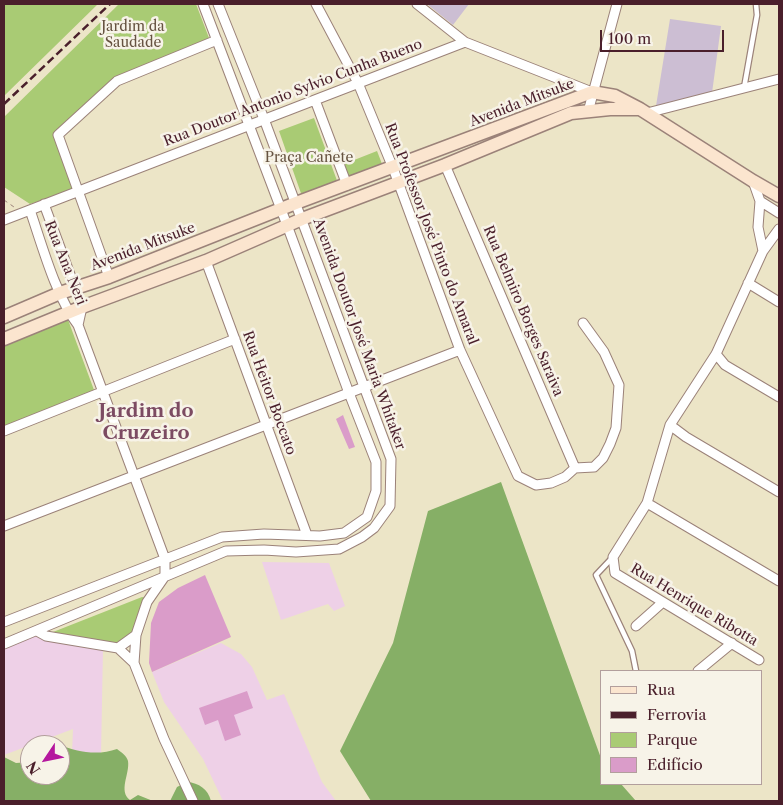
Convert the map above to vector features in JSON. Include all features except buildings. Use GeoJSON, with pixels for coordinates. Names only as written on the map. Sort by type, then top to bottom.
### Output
{"type":"FeatureCollection","features":[{"type":"Feature","properties":{"kind":"main road","name":"Avenida Mitsuke"},"geometry":{"type":"LineString","coordinates":[[4,317],[281,209],[592,92],[615,96],[643,111]]}},
{"type":"Feature","properties":{"kind":"main road","name":"Avenida Mitsuke"},"geometry":{"type":"LineString","coordinates":[[4,338],[206,261],[287,225],[570,114],[610,109],[643,111]]}},
{"type":"Feature","properties":{"kind":"main road"},"geometry":{"type":"LineString","coordinates":[[643,111],[779,196]]}},
{"type":"Feature","properties":{"kind":"main road"},"geometry":{"type":"LineString","coordinates":[[431,153],[440,166]]}},
{"type":"Feature","properties":{"kind":"street","name":"Avenida Doutor José Maria Whitaker"},"geometry":{"type":"LineString","coordinates":[[4,622],[222,537],[264,534],[320,536],[344,533],[367,517],[376,491],[376,462],[348,393],[250,125],[203,4]]}},
{"type":"Feature","properties":{"kind":"street","name":"Avenida Doutor José Maria Whitaker"},"geometry":{"type":"LineString","coordinates":[[4,644],[226,551],[264,550],[296,552],[340,549],[374,528],[390,506],[390,459],[302,219],[218,4]]}},
{"type":"Feature","properties":{"kind":"street","name":"Rua Professor José Pinto do Amaral"},"geometry":{"type":"LineString","coordinates":[[316,4],[358,83],[393,168],[460,350],[518,476],[536,484],[551,483],[565,477],[575,468]]}},
{"type":"Feature","properties":{"kind":"street"},"geometry":{"type":"LineString","coordinates":[[418,4],[465,42],[592,92]]}},
{"type":"Feature","properties":{"kind":"street"},"geometry":{"type":"LineString","coordinates":[[588,112],[618,4]]}},
{"type":"Feature","properties":{"kind":"street"},"geometry":{"type":"LineString","coordinates":[[109,277],[58,136],[117,81],[216,40]]}},
{"type":"Feature","properties":{"kind":"street","name":"Rua Doutor Antonio Sylvio Cunha Bueno"},"geometry":{"type":"LineString","coordinates":[[4,220],[465,42]]}},
{"type":"Feature","properties":{"kind":"street"},"geometry":{"type":"LineString","coordinates":[[643,111],[779,79]]}},
{"type":"Feature","properties":{"kind":"street"},"geometry":{"type":"LineString","coordinates":[[315,100],[347,185]]}},
{"type":"Feature","properties":{"kind":"street","name":"Rua Belmiro Borges Saraiva"},"geometry":{"type":"LineString","coordinates":[[440,166],[575,468]]}},
{"type":"Feature","properties":{"kind":"street"},"geometry":{"type":"LineString","coordinates":[[753,181],[760,201],[758,228],[763,250]]}},
{"type":"Feature","properties":{"kind":"street"},"geometry":{"type":"LineString","coordinates":[[760,201],[779,213]]}},
{"type":"Feature","properties":{"kind":"street","name":"Rua Ana Neri"},"geometry":{"type":"LineString","coordinates":[[44,204],[82,307],[78,325]]}},
{"type":"Feature","properties":{"kind":"street","name":"Rua Ana Neri"},"geometry":{"type":"LineString","coordinates":[[27,211],[68,312],[78,325],[165,559],[165,576]]}},
{"type":"Feature","properties":{"kind":"street"},"geometry":{"type":"LineString","coordinates":[[613,557],[647,503],[670,426],[716,354],[763,250],[779,229]]}},
{"type":"Feature","properties":{"kind":"street","name":"Rua Heitor Boccato"},"geometry":{"type":"LineString","coordinates":[[206,261],[307,535]]}},
{"type":"Feature","properties":{"kind":"street"},"geometry":{"type":"LineString","coordinates":[[748,283],[779,302]]}},
{"type":"Feature","properties":{"kind":"street"},"geometry":{"type":"LineString","coordinates":[[575,468],[594,467],[603,458],[616,428],[619,385],[604,352],[583,323]]}},
{"type":"Feature","properties":{"kind":"street"},"geometry":{"type":"LineString","coordinates":[[4,431],[235,339]]}},
{"type":"Feature","properties":{"kind":"street"},"geometry":{"type":"LineString","coordinates":[[4,526],[460,350]]}},
{"type":"Feature","properties":{"kind":"street"},"geometry":{"type":"LineString","coordinates":[[716,354],[724,365],[779,397]]}},
{"type":"Feature","properties":{"kind":"street"},"geometry":{"type":"LineString","coordinates":[[670,426],[779,492]]}},
{"type":"Feature","properties":{"kind":"street"},"geometry":{"type":"LineString","coordinates":[[647,503],[779,581]]}},
{"type":"Feature","properties":{"kind":"street","name":"Rua Henrique Ribotta"},"geometry":{"type":"LineString","coordinates":[[613,557],[615,573],[759,660]]}},
{"type":"Feature","properties":{"kind":"street"},"geometry":{"type":"LineString","coordinates":[[134,663],[136,634],[146,602],[165,576]]}},
{"type":"Feature","properties":{"kind":"street"},"geometry":{"type":"LineString","coordinates":[[636,626],[663,602]]}},
{"type":"Feature","properties":{"kind":"street"},"geometry":{"type":"LineString","coordinates":[[37,631],[46,636],[118,648],[134,663],[164,739],[193,801]]}},
{"type":"Feature","properties":{"kind":"street"},"geometry":{"type":"LineString","coordinates":[[118,648],[136,634]]}},
{"type":"Feature","properties":{"kind":"street"},"geometry":{"type":"LineString","coordinates":[[699,670],[732,643]]}},
{"type":"Feature","properties":{"kind":"lane"},"geometry":{"type":"LineString","coordinates":[[744,88],[758,15],[756,4]]}},
{"type":"Feature","properties":{"kind":"lane"},"geometry":{"type":"LineString","coordinates":[[613,557],[596,576],[632,651],[636,670]]}},
{"type":"Feature","properties":{"kind":"path"},"geometry":{"type":"LineString","coordinates":[[4,200],[27,211]]}},
{"type":"Feature","properties":{"kind":"shaded area"},"geometry":{"type":"Polygon","coordinates":[[[427,4],[469,4],[453,25],[427,4]]]}},
{"type":"Feature","properties":{"kind":"shaded area"},"geometry":{"type":"Polygon","coordinates":[[[670,19],[721,26],[712,93],[656,106],[670,19]]]}},
{"type":"Feature","properties":{"kind":"shaded area"},"geometry":{"type":"Polygon","coordinates":[[[262,562],[329,563],[345,606],[334,611],[328,604],[281,620],[262,562]]]}},
{"type":"Feature","properties":{"kind":"shaded area"},"geometry":{"type":"Polygon","coordinates":[[[35,636],[103,648],[101,755],[72,754],[73,729],[57,735],[20,735],[20,749],[4,755],[4,648],[35,636]]]}},
{"type":"Feature","properties":{"kind":"shaded area"},"geometry":{"type":"Polygon","coordinates":[[[221,643],[241,654],[252,667],[267,700],[284,694],[322,782],[336,801],[223,801],[203,759],[164,702],[152,672],[221,643]]]}},
{"type":"Feature","properties":{"kind":"green space"},"geometry":{"type":"Polygon","coordinates":[[[4,4],[98,4],[4,96],[4,4]]]}},
{"type":"Feature","properties":{"kind":"green space","name":"Jardim da Saudade"},"geometry":{"type":"Polygon","coordinates":[[[119,4],[196,4],[209,38],[111,80],[54,136],[74,190],[30,204],[4,187],[4,117],[119,4]]]}},
{"type":"Feature","properties":{"kind":"green space","name":"Praça Cañete"},"geometry":{"type":"Polygon","coordinates":[[[314,118],[339,186],[303,199],[279,131],[314,118]]]}},
{"type":"Feature","properties":{"kind":"green space"},"geometry":{"type":"Polygon","coordinates":[[[377,151],[384,169],[351,182],[344,164],[377,151]]]}},
{"type":"Feature","properties":{"kind":"green space"},"geometry":{"type":"Polygon","coordinates":[[[67,317],[94,390],[4,427],[4,344],[67,317]]]}},
{"type":"Feature","properties":{"kind":"green space"},"geometry":{"type":"Polygon","coordinates":[[[501,482],[600,755],[600,785],[622,785],[636,801],[371,801],[340,751],[393,643],[428,511],[501,482]]]}},
{"type":"Feature","properties":{"kind":"green space"},"geometry":{"type":"Polygon","coordinates":[[[142,597],[146,598],[133,632],[117,645],[53,632],[142,597]]]}},
{"type":"Feature","properties":{"kind":"green space"},"geometry":{"type":"Polygon","coordinates":[[[70,748],[95,753],[117,749],[128,761],[125,787],[127,796],[130,800],[138,795],[153,801],[4,801],[4,757],[16,763],[20,763],[20,785],[70,785],[70,748]]]}},
{"type":"Feature","properties":{"kind":"green space"},"geometry":{"type":"Polygon","coordinates":[[[187,782],[202,787],[208,793],[211,801],[170,801],[177,787],[187,782]]]}},
{"type":"Feature","properties":{"kind":"railway"},"geometry":{"type":"LineString","coordinates":[[4,104],[110,4]]}},
{"type":"Feature","properties":{"kind":"district","name":"Jardim do Cruzeiro"},"geometry":{"type":"Point","coordinates":[146,423]}}]}
